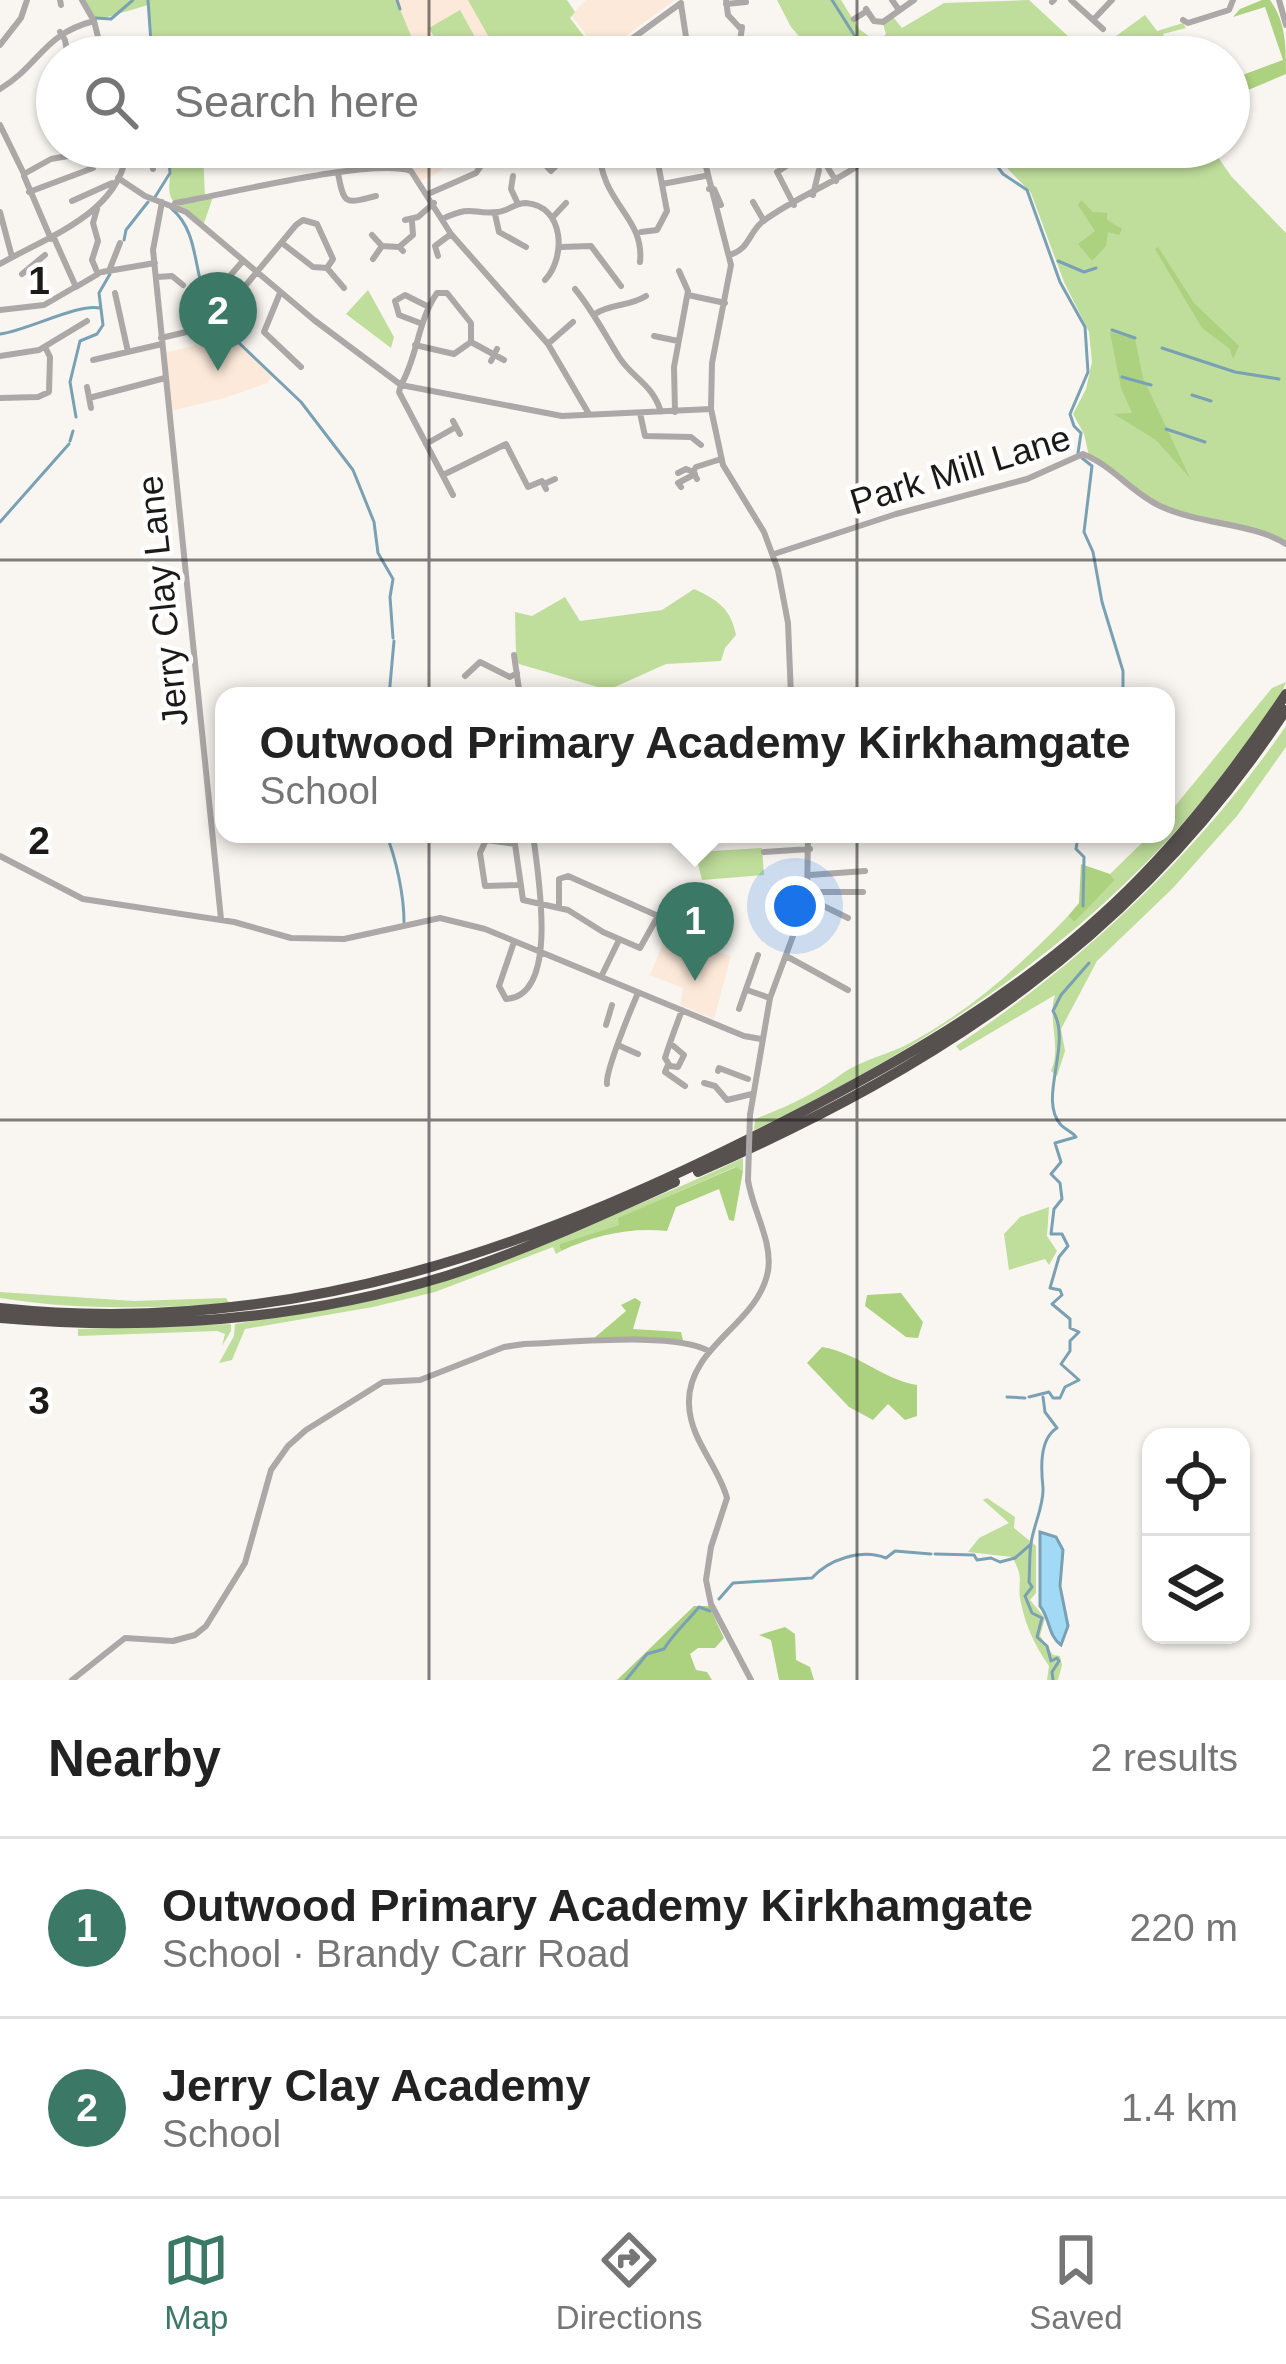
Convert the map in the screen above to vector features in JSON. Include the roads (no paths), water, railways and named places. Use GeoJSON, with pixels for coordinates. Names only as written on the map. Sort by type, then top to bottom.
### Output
{"type":"FeatureCollection","features":[{"type":"Feature","properties":{"kind":"highway"},"geometry":{"type":"LineString","coordinates":[[1175,838],[1218,789],[1286,694]]}},
{"type":"Feature","properties":{"kind":"highway"},"geometry":{"type":"LineString","coordinates":[[0,1318],[84,1323],[237,1313],[384,1292],[529,1245],[766,1142],[1024,992],[1138,893],[1226,795],[1286,710]]}},
{"type":"Feature","properties":{"kind":"highway"},"geometry":{"type":"LineString","coordinates":[[951,1036],[1133,886],[1171,843]]}},
{"type":"Feature","properties":{"kind":"highway"},"geometry":{"type":"LineString","coordinates":[[0,1306],[221,1314]]}},
{"type":"Feature","properties":{"kind":"street"},"geometry":{"type":"LineString","coordinates":[[0,45],[21,18],[27,0]]}},
{"type":"Feature","properties":{"kind":"street"},"geometry":{"type":"LineString","coordinates":[[82,0],[98,36]]}},
{"type":"Feature","properties":{"kind":"street"},"geometry":{"type":"LineString","coordinates":[[892,0],[899,10]]}},
{"type":"Feature","properties":{"kind":"street"},"geometry":{"type":"LineString","coordinates":[[854,19],[867,10],[874,21],[883,22],[914,0]]}},
{"type":"Feature","properties":{"kind":"street"},"geometry":{"type":"LineString","coordinates":[[1071,0],[1103,29]]}},
{"type":"Feature","properties":{"kind":"street"},"geometry":{"type":"LineString","coordinates":[[1093,20],[1112,0]]}},
{"type":"Feature","properties":{"kind":"street"},"geometry":{"type":"LineString","coordinates":[[1183,20],[1188,23],[1229,10],[1233,0]]}},
{"type":"Feature","properties":{"kind":"street"},"geometry":{"type":"LineString","coordinates":[[1279,0],[1286,25]]}},
{"type":"Feature","properties":{"kind":"street"},"geometry":{"type":"LineString","coordinates":[[635,36],[681,2],[686,36]]}},
{"type":"Feature","properties":{"kind":"street"},"geometry":{"type":"LineString","coordinates":[[740,36],[741,28],[728,15],[726,2],[746,2]]}},
{"type":"Feature","properties":{"kind":"street"},"geometry":{"type":"LineString","coordinates":[[56,36],[94,21]]}},
{"type":"Feature","properties":{"kind":"street"},"geometry":{"type":"LineString","coordinates":[[60,32],[61,36]]}},
{"type":"Feature","properties":{"kind":"street"},"geometry":{"type":"LineString","coordinates":[[0,89],[36,58]]}},
{"type":"Feature","properties":{"kind":"street"},"geometry":{"type":"LineString","coordinates":[[0,125],[76,287]]}},
{"type":"Feature","properties":{"kind":"street"},"geometry":{"type":"LineString","coordinates":[[24,174],[36,167]]}},
{"type":"Feature","properties":{"kind":"street"},"geometry":{"type":"LineString","coordinates":[[29,192],[93,168]]}},
{"type":"Feature","properties":{"kind":"street"},"geometry":{"type":"LineString","coordinates":[[0,264],[52,238],[97,206],[120,168]]}},
{"type":"Feature","properties":{"kind":"street"},"geometry":{"type":"LineString","coordinates":[[428,194],[482,168]]}},
{"type":"Feature","properties":{"kind":"street"},"geometry":{"type":"LineString","coordinates":[[602,168],[614,202],[642,235],[640,262]]}},
{"type":"Feature","properties":{"kind":"street"},"geometry":{"type":"LineString","coordinates":[[642,235],[664,221],[667,211],[659,168]]}},
{"type":"Feature","properties":{"kind":"street"},"geometry":{"type":"LineString","coordinates":[[704,168],[731,275],[710,377],[711,410],[722,459],[774,554],[788,623],[790,687]]}},
{"type":"Feature","properties":{"kind":"street"},"geometry":{"type":"LineString","coordinates":[[783,168],[777,172],[794,205]]}},
{"type":"Feature","properties":{"kind":"street"},"geometry":{"type":"LineString","coordinates":[[729,255],[764,221],[855,168]]}},
{"type":"Feature","properties":{"kind":"street"},"geometry":{"type":"LineString","coordinates":[[167,202],[338,173],[406,169],[416,174],[452,234],[548,344],[589,414]]}},
{"type":"Feature","properties":{"kind":"street"},"geometry":{"type":"LineString","coordinates":[[813,195],[824,169],[836,181]]}},
{"type":"Feature","properties":{"kind":"street"},"geometry":{"type":"LineString","coordinates":[[338,173],[350,207],[378,196]]}},
{"type":"Feature","properties":{"kind":"street"},"geometry":{"type":"LineString","coordinates":[[662,184],[706,176]]}},
{"type":"Feature","properties":{"kind":"street"},"geometry":{"type":"LineString","coordinates":[[514,177],[512,189],[518,204]]}},
{"type":"Feature","properties":{"kind":"street"},"geometry":{"type":"LineString","coordinates":[[72,201],[117,180]]}},
{"type":"Feature","properties":{"kind":"street"},"geometry":{"type":"LineString","coordinates":[[117,180],[167,202],[400,386],[547,414],[711,410]]}},
{"type":"Feature","properties":{"kind":"street"},"geometry":{"type":"LineString","coordinates":[[709,189],[714,189],[721,205]]}},
{"type":"Feature","properties":{"kind":"street","name":"Jerry Clay Lane"},"geometry":{"type":"LineString","coordinates":[[167,202],[153,240],[221,920]]}},
{"type":"Feature","properties":{"kind":"street"},"geometry":{"type":"LineString","coordinates":[[753,202],[764,221]]}},
{"type":"Feature","properties":{"kind":"street"},"geometry":{"type":"LineString","coordinates":[[372,235],[382,246],[401,249],[413,235],[408,220],[434,203]]}},
{"type":"Feature","properties":{"kind":"street"},"geometry":{"type":"LineString","coordinates":[[442,218],[466,208],[494,212],[518,204],[536,206],[551,219],[561,247],[552,278]]}},
{"type":"Feature","properties":{"kind":"street"},"geometry":{"type":"LineString","coordinates":[[0,310],[44,305],[98,274],[92,260],[98,241],[93,224],[97,206]]}},
{"type":"Feature","properties":{"kind":"street"},"geometry":{"type":"LineString","coordinates":[[551,219],[566,207]]}},
{"type":"Feature","properties":{"kind":"street"},"geometry":{"type":"LineString","coordinates":[[0,212],[12,257]]}},
{"type":"Feature","properties":{"kind":"street"},"geometry":{"type":"LineString","coordinates":[[494,212],[497,230],[525,248]]}},
{"type":"Feature","properties":{"kind":"street"},"geometry":{"type":"LineString","coordinates":[[247,312],[232,302],[299,222],[315,222],[334,255],[327,268]]}},
{"type":"Feature","properties":{"kind":"street"},"geometry":{"type":"LineString","coordinates":[[438,256],[435,246],[452,234]]}},
{"type":"Feature","properties":{"kind":"street"},"geometry":{"type":"LineString","coordinates":[[120,243],[105,272],[155,263]]}},
{"type":"Feature","properties":{"kind":"street"},"geometry":{"type":"LineString","coordinates":[[282,243],[313,267],[327,268],[344,288]]}},
{"type":"Feature","properties":{"kind":"street"},"geometry":{"type":"LineString","coordinates":[[22,274],[42,256],[33,245]]}},
{"type":"Feature","properties":{"kind":"street"},"geometry":{"type":"LineString","coordinates":[[373,259],[382,246]]}},
{"type":"Feature","properties":{"kind":"street"},"geometry":{"type":"LineString","coordinates":[[561,247],[591,246],[620,284]]}},
{"type":"Feature","properties":{"kind":"street"},"geometry":{"type":"LineString","coordinates":[[220,286],[242,262]]}},
{"type":"Feature","properties":{"kind":"street"},"geometry":{"type":"LineString","coordinates":[[675,412],[674,367],[688,295],[678,270]]}},
{"type":"Feature","properties":{"kind":"street"},"geometry":{"type":"LineString","coordinates":[[157,277],[172,276],[183,285]]}},
{"type":"Feature","properties":{"kind":"street"},"geometry":{"type":"LineString","coordinates":[[575,290],[595,314],[621,361],[649,386],[661,412]]}},
{"type":"Feature","properties":{"kind":"street"},"geometry":{"type":"LineString","coordinates":[[280,292],[264,332],[301,367]]}},
{"type":"Feature","properties":{"kind":"street"},"geometry":{"type":"LineString","coordinates":[[595,314],[643,298],[634,292]]}},
{"type":"Feature","properties":{"kind":"street"},"geometry":{"type":"LineString","coordinates":[[115,293],[128,352]]}},
{"type":"Feature","properties":{"kind":"street"},"geometry":{"type":"LineString","coordinates":[[453,494],[399,392],[420,323],[437,293],[447,293],[471,323],[471,341]]}},
{"type":"Feature","properties":{"kind":"street"},"geometry":{"type":"LineString","coordinates":[[688,295],[725,303]]}},
{"type":"Feature","properties":{"kind":"street"},"geometry":{"type":"LineString","coordinates":[[420,323],[399,315],[395,301],[408,296],[428,306]]}},
{"type":"Feature","properties":{"kind":"street"},"geometry":{"type":"LineString","coordinates":[[574,307],[583,299]]}},
{"type":"Feature","properties":{"kind":"street"},"geometry":{"type":"LineString","coordinates":[[93,360],[216,325],[215,320]]}},
{"type":"Feature","properties":{"kind":"street"},"geometry":{"type":"LineString","coordinates":[[0,356],[32,352],[87,321]]}},
{"type":"Feature","properties":{"kind":"street"},"geometry":{"type":"LineString","coordinates":[[548,344],[573,322]]}},
{"type":"Feature","properties":{"kind":"street"},"geometry":{"type":"LineString","coordinates":[[653,336],[679,341]]}},
{"type":"Feature","properties":{"kind":"street"},"geometry":{"type":"LineString","coordinates":[[415,345],[454,354],[471,341]]}},
{"type":"Feature","properties":{"kind":"street"},"geometry":{"type":"LineString","coordinates":[[471,341],[504,360]]}},
{"type":"Feature","properties":{"kind":"street"},"geometry":{"type":"LineString","coordinates":[[0,398],[38,397],[49,392],[50,357],[45,346]]}},
{"type":"Feature","properties":{"kind":"street"},"geometry":{"type":"LineString","coordinates":[[89,398],[165,377]]}},
{"type":"Feature","properties":{"kind":"street"},"geometry":{"type":"LineString","coordinates":[[87,387],[91,408]]}},
{"type":"Feature","properties":{"kind":"street"},"geometry":{"type":"LineString","coordinates":[[640,413],[645,436],[692,437],[701,445]]}},
{"type":"Feature","properties":{"kind":"street"},"geometry":{"type":"LineString","coordinates":[[692,437],[694,426]]}},
{"type":"Feature","properties":{"kind":"street"},"geometry":{"type":"LineString","coordinates":[[426,444],[456,427]]}},
{"type":"Feature","properties":{"kind":"street"},"geometry":{"type":"LineString","coordinates":[[443,475],[506,444],[528,488],[542,481],[545,486],[555,478]]}},
{"type":"Feature","properties":{"kind":"street","name":"Park Mill Lane"},"geometry":{"type":"LineString","coordinates":[[774,554],[896,514],[1040,475],[1080,454],[1163,508],[1214,525],[1270,535],[1286,544]]}},
{"type":"Feature","properties":{"kind":"street"},"geometry":{"type":"LineString","coordinates":[[681,487],[678,483],[696,467],[722,459]]}},
{"type":"Feature","properties":{"kind":"street"},"geometry":{"type":"LineString","coordinates":[[514,655],[519,687]]}},
{"type":"Feature","properties":{"kind":"street"},"geometry":{"type":"LineString","coordinates":[[465,676],[481,662],[509,677],[517,673]]}},
{"type":"Feature","properties":{"kind":"street"},"geometry":{"type":"LineString","coordinates":[[482,843],[485,886],[518,885]]}},
{"type":"Feature","properties":{"kind":"street"},"geometry":{"type":"LineString","coordinates":[[511,843],[515,844],[523,899],[559,907],[619,940],[644,946],[658,916]]}},
{"type":"Feature","properties":{"kind":"street"},"geometry":{"type":"LineString","coordinates":[[514,942],[499,986],[504,999],[526,992],[543,954],[534,843]]}},
{"type":"Feature","properties":{"kind":"street"},"geometry":{"type":"LineString","coordinates":[[751,1680],[711,1604],[706,1580],[727,1498],[695,1435],[689,1404],[694,1374],[734,1327],[762,1287],[769,1268],[748,1180],[751,1076],[770,998],[807,895],[809,843]]}},
{"type":"Feature","properties":{"kind":"street"},"geometry":{"type":"LineString","coordinates":[[764,852],[810,849]]}},
{"type":"Feature","properties":{"kind":"street"},"geometry":{"type":"LineString","coordinates":[[0,856],[83,899],[221,920],[291,938],[344,939],[440,918],[465,922],[761,1039]]}},
{"type":"Feature","properties":{"kind":"street"},"geometry":{"type":"LineString","coordinates":[[809,875],[865,871]]}},
{"type":"Feature","properties":{"kind":"street"},"geometry":{"type":"LineString","coordinates":[[559,907],[559,879],[568,876],[683,927],[730,934]]}},
{"type":"Feature","properties":{"kind":"street"},"geometry":{"type":"LineString","coordinates":[[807,895],[863,892]]}},
{"type":"Feature","properties":{"kind":"street"},"geometry":{"type":"LineString","coordinates":[[807,895],[844,915]]}},
{"type":"Feature","properties":{"kind":"street"},"geometry":{"type":"LineString","coordinates":[[601,977],[619,940]]}},
{"type":"Feature","properties":{"kind":"street"},"geometry":{"type":"LineString","coordinates":[[739,1010],[758,955]]}},
{"type":"Feature","properties":{"kind":"street"},"geometry":{"type":"LineString","coordinates":[[787,957],[848,990]]}},
{"type":"Feature","properties":{"kind":"street"},"geometry":{"type":"LineString","coordinates":[[746,990],[770,998]]}},
{"type":"Feature","properties":{"kind":"street"},"geometry":{"type":"LineString","coordinates":[[607,1084],[605,1073],[619,1050],[638,993]]}},
{"type":"Feature","properties":{"kind":"street"},"geometry":{"type":"LineString","coordinates":[[606,1025],[611,1007],[629,1014]]}},
{"type":"Feature","properties":{"kind":"street"},"geometry":{"type":"LineString","coordinates":[[682,1010],[665,1058],[665,1072],[685,1086]]}},
{"type":"Feature","properties":{"kind":"street"},"geometry":{"type":"LineString","coordinates":[[668,1065],[678,1067],[685,1059],[670,1043]]}},
{"type":"Feature","properties":{"kind":"street"},"geometry":{"type":"LineString","coordinates":[[619,1050],[638,1055]]}},
{"type":"Feature","properties":{"kind":"street"},"geometry":{"type":"LineString","coordinates":[[718,1071],[751,1076]]}},
{"type":"Feature","properties":{"kind":"street"},"geometry":{"type":"LineString","coordinates":[[704,1083],[715,1086],[727,1100],[752,1091]]}},
{"type":"Feature","properties":{"kind":"street"},"geometry":{"type":"LineString","coordinates":[[72,1680],[125,1638],[173,1641],[195,1635],[206,1626],[245,1563],[260,1500],[282,1453],[306,1430],[375,1386],[420,1380],[504,1347],[651,1341],[710,1351]]}},
{"type":"Feature","properties":{"kind":"water"},"geometry":{"type":"Polygon","coordinates":[[[1040,1532],[1056,1537],[1063,1550],[1060,1586],[1068,1626],[1061,1645],[1040,1606],[1040,1532]]]}},
{"type":"Feature","properties":{"kind":"waterway"},"geometry":{"type":"LineString","coordinates":[[96,18],[111,19],[133,0]]}},
{"type":"Feature","properties":{"kind":"waterway"},"geometry":{"type":"LineString","coordinates":[[148,0],[151,36]]}},
{"type":"Feature","properties":{"kind":"waterway"},"geometry":{"type":"LineString","coordinates":[[397,0],[400,9]]}},
{"type":"Feature","properties":{"kind":"waterway"},"geometry":{"type":"LineString","coordinates":[[832,0],[855,36]]}},
{"type":"Feature","properties":{"kind":"waterway"},"geometry":{"type":"LineString","coordinates":[[155,197],[170,168]]}},
{"type":"Feature","properties":{"kind":"waterway"},"geometry":{"type":"LineString","coordinates":[[999,168],[1027,190],[1060,282],[1085,327],[1088,372],[1070,414],[1081,433],[1078,453]]}},
{"type":"Feature","properties":{"kind":"waterway"},"geometry":{"type":"LineString","coordinates":[[124,240],[126,230],[148,202]]}},
{"type":"Feature","properties":{"kind":"waterway"},"geometry":{"type":"LineString","coordinates":[[171,208],[186,227],[208,303],[233,329],[238,342],[301,402],[353,470],[374,522],[378,553],[393,579],[393,638]]}},
{"type":"Feature","properties":{"kind":"waterway"},"geometry":{"type":"LineString","coordinates":[[1058,261],[1084,272],[1096,268]]}},
{"type":"Feature","properties":{"kind":"waterway"},"geometry":{"type":"LineString","coordinates":[[76,417],[70,382],[80,341],[97,334],[103,325],[99,293],[110,274]]}},
{"type":"Feature","properties":{"kind":"waterway"},"geometry":{"type":"LineString","coordinates":[[0,334],[79,309],[100,308]]}},
{"type":"Feature","properties":{"kind":"waterway"},"geometry":{"type":"LineString","coordinates":[[1112,330],[1135,338]]}},
{"type":"Feature","properties":{"kind":"waterway"},"geometry":{"type":"LineString","coordinates":[[1162,348],[1235,372],[1279,379]]}},
{"type":"Feature","properties":{"kind":"waterway"},"geometry":{"type":"LineString","coordinates":[[1122,377],[1151,385]]}},
{"type":"Feature","properties":{"kind":"waterway"},"geometry":{"type":"LineString","coordinates":[[1192,395],[1211,401]]}},
{"type":"Feature","properties":{"kind":"waterway"},"geometry":{"type":"LineString","coordinates":[[1166,429],[1205,442]]}},
{"type":"Feature","properties":{"kind":"waterway"},"geometry":{"type":"LineString","coordinates":[[70,441],[73,431]]}},
{"type":"Feature","properties":{"kind":"waterway"},"geometry":{"type":"LineString","coordinates":[[0,522],[69,444]]}},
{"type":"Feature","properties":{"kind":"waterway"},"geometry":{"type":"LineString","coordinates":[[1082,458],[1092,466],[1084,532],[1123,671],[1123,687]]}},
{"type":"Feature","properties":{"kind":"waterway"},"geometry":{"type":"LineString","coordinates":[[390,687],[394,641]]}},
{"type":"Feature","properties":{"kind":"waterway"},"geometry":{"type":"LineString","coordinates":[[389,843],[404,922]]}},
{"type":"Feature","properties":{"kind":"waterway"},"geometry":{"type":"LineString","coordinates":[[1077,843],[1084,857],[1083,906]]}},
{"type":"Feature","properties":{"kind":"waterway"},"geometry":{"type":"LineString","coordinates":[[1029,1397],[1049,1392],[1060,1398],[1065,1387],[1079,1380],[1061,1364],[1079,1332],[1070,1328],[1070,1319],[1052,1304],[1062,1295],[1060,1290],[1050,1288],[1059,1257],[1068,1246],[1062,1234],[1051,1234],[1054,1209],[1062,1199],[1060,1183],[1051,1174],[1061,1162],[1055,1143],[1076,1137],[1061,1125],[1052,1101],[1059,1039],[1053,1011],[1089,963]]}},
{"type":"Feature","properties":{"kind":"waterway"},"geometry":{"type":"LineString","coordinates":[[1007,1397],[1025,1398]]}},
{"type":"Feature","properties":{"kind":"waterway"},"geometry":{"type":"LineString","coordinates":[[1043,1397],[1045,1412],[1057,1428],[1042,1455],[1043,1495],[1030,1553],[1032,1587],[1025,1596],[1032,1613],[1042,1618],[1037,1637],[1047,1646],[1051,1661],[1059,1661],[1053,1680]]}},
{"type":"Feature","properties":{"kind":"waterway"},"geometry":{"type":"LineString","coordinates":[[935,1554],[974,1555],[977,1560],[1000,1562],[1015,1558],[1030,1545]]}},
{"type":"Feature","properties":{"kind":"waterway"},"geometry":{"type":"LineString","coordinates":[[719,1599],[733,1583],[812,1578],[836,1561],[856,1555],[931,1554]]}},
{"type":"Feature","properties":{"kind":"waterway"},"geometry":{"type":"LineString","coordinates":[[626,1680],[647,1654],[664,1649],[699,1607],[710,1611]]}},
{"type":"Feature","properties":{"kind":"place","name":"Jerry Clay Academy"},"geometry":{"type":"Point","coordinates":[218,371]}},
{"type":"Feature","properties":{"kind":"place","name":"Outwood Primary Academy Kirkhamgate"},"geometry":{"type":"Point","coordinates":[695,981]}}]}
